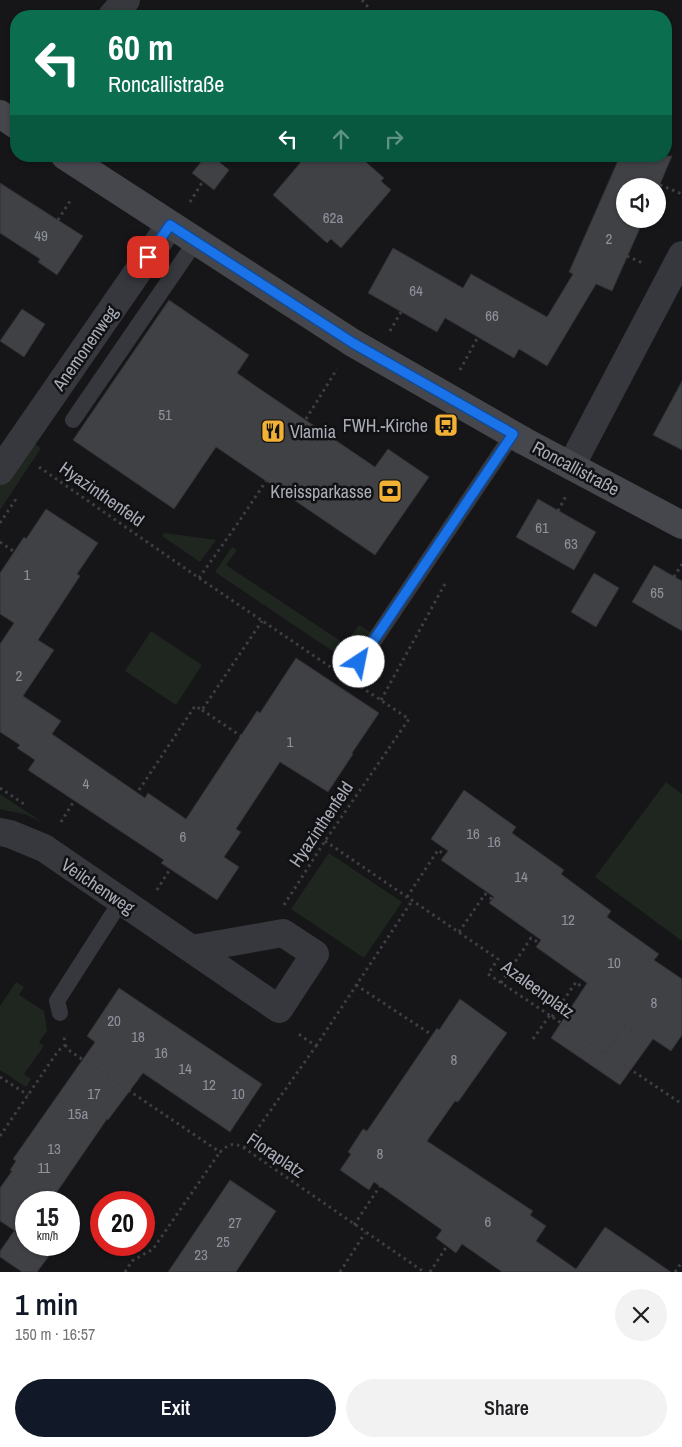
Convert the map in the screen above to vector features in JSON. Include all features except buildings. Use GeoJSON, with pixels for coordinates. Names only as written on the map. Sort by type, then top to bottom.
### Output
{"type":"FeatureCollection","features":[{"type":"Feature","properties":{"kind":"street"},"geometry":{"type":"LineString","coordinates":[[117,10],[126,0]]}},
{"type":"Feature","properties":{"kind":"street","name":"Roncallistraße"},"geometry":{"type":"LineString","coordinates":[[74,162],[353,343],[571,466],[682,524]]}},
{"type":"Feature","properties":{"kind":"street","name":"Anemonenweg"},"geometry":{"type":"LineString","coordinates":[[7,460],[170,225]]}},
{"type":"Feature","properties":{"kind":"street"},"geometry":{"type":"LineString","coordinates":[[571,466],[682,255]]}},
{"type":"Feature","properties":{"kind":"street","name":"Veilchenweg"},"geometry":{"type":"LineString","coordinates":[[0,832],[10,834],[44,848],[192,949]]}},
{"type":"Feature","properties":{"kind":"lane"},"geometry":{"type":"LineString","coordinates":[[73,420],[196,241]]}},
{"type":"Feature","properties":{"kind":"lane"},"geometry":{"type":"LineString","coordinates":[[359,662],[513,434]]}},
{"type":"Feature","properties":{"kind":"lane"},"geometry":{"type":"LineString","coordinates":[[60,1014],[56,1001],[121,901]]}},
{"type":"Feature","properties":{"kind":"path"},"geometry":{"type":"LineString","coordinates":[[362,0],[369,10]]}},
{"type":"Feature","properties":{"kind":"path"},"geometry":{"type":"LineString","coordinates":[[666,187],[682,194]]}},
{"type":"Feature","properties":{"kind":"path"},"geometry":{"type":"LineString","coordinates":[[445,396],[478,338]]}},
{"type":"Feature","properties":{"kind":"path"},"geometry":{"type":"LineString","coordinates":[[306,419],[353,343]]}},
{"type":"Feature","properties":{"kind":"path","name":"Hyazinthenfeld"},"geometry":{"type":"LineString","coordinates":[[7,460],[199,578],[341,674]]}},
{"type":"Feature","properties":{"kind":"path"},"geometry":{"type":"LineString","coordinates":[[199,578],[266,481]]}},
{"type":"Feature","properties":{"kind":"path"},"geometry":{"type":"LineString","coordinates":[[0,542],[22,557]]}},
{"type":"Feature","properties":{"kind":"path"},"geometry":{"type":"LineString","coordinates":[[674,577],[682,564]]}},
{"type":"Feature","properties":{"kind":"path"},"geometry":{"type":"LineString","coordinates":[[202,710],[262,621]]}},
{"type":"Feature","properties":{"kind":"path","name":"Hyazinthenfeld"},"geometry":{"type":"LineString","coordinates":[[279,913],[324,841],[409,719],[357,684]]}},
{"type":"Feature","properties":{"kind":"path"},"geometry":{"type":"LineString","coordinates":[[139,790],[195,706],[248,740]]}},
{"type":"Feature","properties":{"kind":"path"},"geometry":{"type":"LineString","coordinates":[[65,815],[74,801]]}},
{"type":"Feature","properties":{"kind":"path","name":"Azaleenplatz"},"geometry":{"type":"LineString","coordinates":[[324,841],[498,959],[488,974],[682,1104]]}},
{"type":"Feature","properties":{"kind":"path"},"geometry":{"type":"LineString","coordinates":[[407,897],[438,850],[445,855]]}},
{"type":"Feature","properties":{"kind":"path"},"geometry":{"type":"LineString","coordinates":[[154,893],[170,869]]}},
{"type":"Feature","properties":{"kind":"path"},"geometry":{"type":"LineString","coordinates":[[459,932],[485,894],[492,899]]}},
{"type":"Feature","properties":{"kind":"path"},"geometry":{"type":"LineString","coordinates":[[316,1046],[412,900]]}},
{"type":"Feature","properties":{"kind":"path"},"geometry":{"type":"LineString","coordinates":[[501,982],[531,938],[539,943]]}},
{"type":"Feature","properties":{"kind":"path"},"geometry":{"type":"LineString","coordinates":[[533,1039],[576,982],[584,988]]}},
{"type":"Feature","properties":{"kind":"path"},"geometry":{"type":"LineString","coordinates":[[356,985],[432,1035]]}},
{"type":"Feature","properties":{"kind":"path"},"geometry":{"type":"LineString","coordinates":[[0,1136],[58,1051],[65,1045],[60,1014]]}},
{"type":"Feature","properties":{"kind":"path"},"geometry":{"type":"LineString","coordinates":[[606,1053],[624,1026],[633,1031]]}},
{"type":"Feature","properties":{"kind":"path","name":"Floraplatz"},"geometry":{"type":"LineString","coordinates":[[65,1045],[70,1051],[220,1152],[228,1144],[235,1144],[244,1148],[424,1272]]}},
{"type":"Feature","properties":{"kind":"path"},"geometry":{"type":"LineString","coordinates":[[244,1148],[313,1050]]}},
{"type":"Feature","properties":{"kind":"path"},"geometry":{"type":"LineString","coordinates":[[0,1077],[28,1095]]}},
{"type":"Feature","properties":{"kind":"path"},"geometry":{"type":"LineString","coordinates":[[125,1272],[132,1261],[153,1249],[220,1152]]}},
{"type":"Feature","properties":{"kind":"path"},"geometry":{"type":"LineString","coordinates":[[354,1225],[380,1186]]}},
{"type":"Feature","properties":{"kind":"path"},"geometry":{"type":"LineString","coordinates":[[340,1272],[365,1233]]}},
{"type":"Feature","properties":{"kind":"path"},"geometry":{"type":"LineString","coordinates":[[430,1272],[447,1246]]}},
{"type":"Feature","properties":{"kind":"path"},"geometry":{"type":"LineString","coordinates":[[675,1272],[682,1262]]}},
{"type":"Feature","properties":{"kind":"shaded area"},"geometry":{"type":"Polygon","coordinates":[[[29,440],[41,448],[0,510],[0,484],[29,440]]]}},
{"type":"Feature","properties":{"kind":"shaded area"},"geometry":{"type":"Polygon","coordinates":[[[165,533],[216,540],[200,562],[162,536],[165,533]]]}},
{"type":"Feature","properties":{"kind":"shaded area"},"geometry":{"type":"Polygon","coordinates":[[[232,547],[237,550],[226,565],[345,644],[359,625],[370,632],[349,662],[215,572],[232,547]]]}},
{"type":"Feature","properties":{"kind":"shaded area"},"geometry":{"type":"Polygon","coordinates":[[[151,631],[202,665],[176,705],[125,671],[151,631]]]}},
{"type":"Feature","properties":{"kind":"shaded area"},"geometry":{"type":"Polygon","coordinates":[[[666,782],[682,794],[682,941],[595,877],[666,782]]]}},
{"type":"Feature","properties":{"kind":"shaded area"},"geometry":{"type":"Polygon","coordinates":[[[0,794],[42,822],[27,815],[0,809],[0,794]]]}},
{"type":"Feature","properties":{"kind":"shaded area"},"geometry":{"type":"Polygon","coordinates":[[[329,853],[402,902],[364,958],[291,909],[329,853]]]}},
{"type":"Feature","properties":{"kind":"shaded area"},"geometry":{"type":"Polygon","coordinates":[[[16,982],[24,987],[19,995],[44,1011],[47,1031],[39,1042],[44,1046],[24,1074],[31,1079],[26,1087],[0,1070],[0,1006],[16,982]]]}},
{"type":"Feature","properties":{"kind":"place","name":"FWH.-Kirche"},"geometry":{"type":"Point","coordinates":[446,425]}},
{"type":"Feature","properties":{"kind":"place","name":"Vlamia"},"geometry":{"type":"Point","coordinates":[273,431]}},
{"type":"Feature","properties":{"kind":"place","name":"Kreissparkasse"},"geometry":{"type":"Point","coordinates":[390,491]}},
{"type":"Feature","properties":{"kind":"route"},"geometry":{"type":"LineString","coordinates":[[148,257],[170,225],[353,343],[513,434],[359,662]]}}]}
